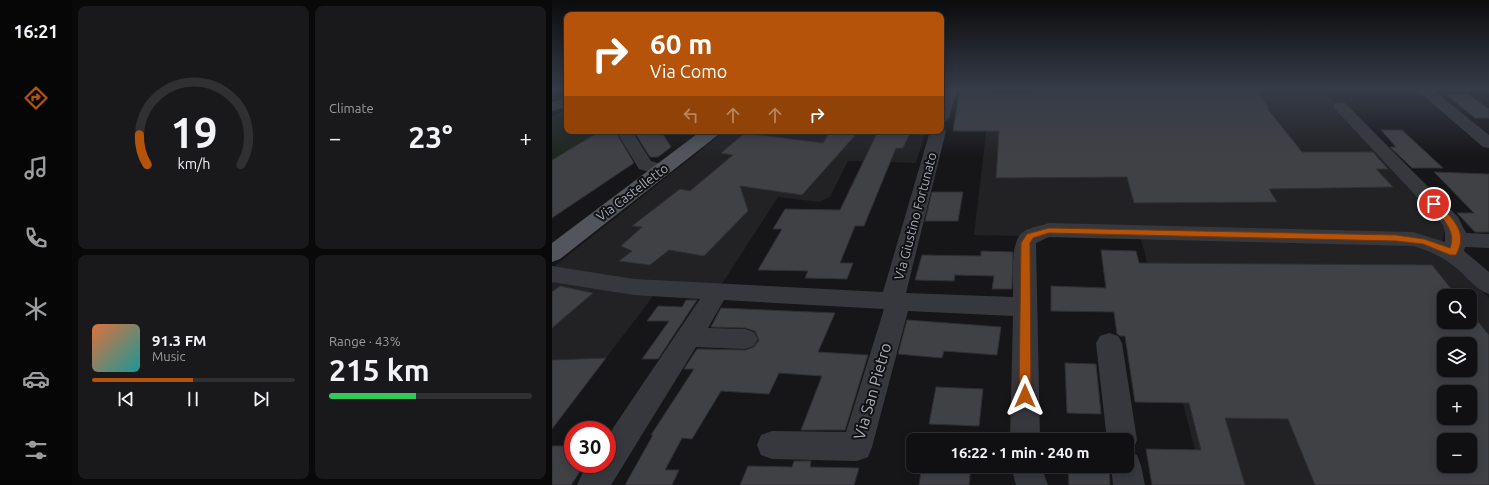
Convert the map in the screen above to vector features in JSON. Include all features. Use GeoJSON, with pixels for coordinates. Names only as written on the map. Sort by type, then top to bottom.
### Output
{"type":"FeatureCollection","features":[{"type":"Feature","properties":{"kind":"main road","name":"Via Castelletto"},"geometry":{"type":"LineString","coordinates":[[552,254],[708,134]]}},
{"type":"Feature","properties":{"kind":"street"},"geometry":{"type":"LineString","coordinates":[[1345,112],[1445,214],[1454,227],[1455,246],[1472,269],[1489,286]]}},
{"type":"Feature","properties":{"kind":"street"},"geometry":{"type":"LineString","coordinates":[[1451,112],[1489,143]]}},
{"type":"Feature","properties":{"kind":"street"},"geometry":{"type":"LineString","coordinates":[[626,134],[645,165],[661,170]]}},
{"type":"Feature","properties":{"kind":"street","name":"Via Giustino Fortunato"},"geometry":{"type":"LineString","coordinates":[[895,301],[937,134]]}},
{"type":"Feature","properties":{"kind":"street"},"geometry":{"type":"LineString","coordinates":[[1025,433],[1025,243],[1030,236],[1049,230],[1396,238],[1455,246],[1489,241]]}},
{"type":"Feature","properties":{"kind":"street"},"geometry":{"type":"LineString","coordinates":[[552,274],[634,287],[1024,307]]}},
{"type":"Feature","properties":{"kind":"street"},"geometry":{"type":"LineString","coordinates":[[616,450],[718,292]]}},
{"type":"Feature","properties":{"kind":"street","name":"Via San Pietro"},"geometry":{"type":"LineString","coordinates":[[772,445],[857,447],[895,301]]}},
{"type":"Feature","properties":{"kind":"street"},"geometry":{"type":"LineString","coordinates":[[688,337],[745,339]]}},
{"type":"Feature","properties":{"kind":"street"},"geometry":{"type":"LineString","coordinates":[[1109,343],[1121,433]]}},
{"type":"Feature","properties":{"kind":"street"},"geometry":{"type":"LineString","coordinates":[[593,485],[601,473]]}},
{"type":"Feature","properties":{"kind":"street"},"geometry":{"type":"LineString","coordinates":[[1027,473],[1032,485]]}},
{"type":"Feature","properties":{"kind":"street"},"geometry":{"type":"LineString","coordinates":[[1127,473],[1128,485]]}},
{"type":"Feature","properties":{"kind":"shaded area"},"geometry":{"type":"Polygon","coordinates":[[[564,112],[564,134],[595,134],[552,160],[552,116],[564,112]]]}},
{"type":"Feature","properties":{"kind":"shaded area"},"geometry":{"type":"Polygon","coordinates":[[[989,112],[1341,112],[1446,224],[1440,252],[1489,298],[1489,485],[1204,485],[1141,239],[974,235],[989,112]]]}},
{"type":"Feature","properties":{"kind":"shaded area"},"geometry":{"type":"Polygon","coordinates":[[[721,134],[925,134],[916,163],[848,161],[830,197],[819,202],[778,197],[720,287],[664,282],[552,429],[552,268],[721,134]]]}},
{"type":"Feature","properties":{"kind":"building"},"geometry":{"type":"Polygon","coordinates":[[[956,112],[1270,112],[1302,152],[1373,152],[1388,169],[1376,169],[1393,187],[1269,189],[1277,202],[1134,203],[1127,177],[996,178],[999,131],[953,131],[956,112]]]}},
{"type":"Feature","properties":{"kind":"building"},"geometry":{"type":"Polygon","coordinates":[[[1467,112],[1489,112],[1489,118],[1475,118],[1467,112]]]}},
{"type":"Feature","properties":{"kind":"building"},"geometry":{"type":"Polygon","coordinates":[[[1381,130],[1402,130],[1443,168],[1412,168],[1390,147],[1396,147],[1381,130]]]}},
{"type":"Feature","properties":{"kind":"building"},"geometry":{"type":"Polygon","coordinates":[[[595,134],[617,134],[634,163],[552,218],[552,160],[595,134]]]}},
{"type":"Feature","properties":{"kind":"building"},"geometry":{"type":"Polygon","coordinates":[[[636,134],[663,134],[671,147],[658,157],[650,157],[636,134]]]}},
{"type":"Feature","properties":{"kind":"building"},"geometry":{"type":"Polygon","coordinates":[[[744,134],[823,143],[828,134],[856,134],[802,195],[740,186],[748,211],[704,256],[669,250],[650,265],[619,261],[632,251],[621,246],[642,227],[632,226],[680,189],[690,191],[733,155],[721,153],[744,134]]]}},
{"type":"Feature","properties":{"kind":"building"},"geometry":{"type":"Polygon","coordinates":[[[877,134],[910,134],[903,148],[896,148],[864,226],[855,226],[840,263],[853,263],[847,279],[805,278],[808,271],[758,270],[782,229],[773,229],[785,209],[840,210],[877,134]]]}},
{"type":"Feature","properties":{"kind":"building"},"geometry":{"type":"Polygon","coordinates":[[[1434,172],[1489,174],[1489,232],[1475,232],[1457,213],[1474,213],[1434,172]]]}},
{"type":"Feature","properties":{"kind":"building"},"geometry":{"type":"Polygon","coordinates":[[[932,192],[963,192],[958,221],[925,221],[932,192]]]}},
{"type":"Feature","properties":{"kind":"building"},"geometry":{"type":"Polygon","coordinates":[[[1101,250],[1136,251],[1139,263],[1432,265],[1451,289],[1437,289],[1437,329],[1477,329],[1477,320],[1489,335],[1489,485],[1315,485],[1288,419],[1225,418],[1245,485],[1152,485],[1146,449],[1201,450],[1189,403],[1135,402],[1125,336],[1120,336],[1117,334],[1114,312],[1051,311],[1051,286],[1106,288],[1101,250]]]}},
{"type":"Feature","properties":{"kind":"building"},"geometry":{"type":"Polygon","coordinates":[[[981,251],[1013,252],[1012,289],[992,289],[994,276],[955,275],[954,281],[915,280],[922,255],[981,256],[981,251]]]}},
{"type":"Feature","properties":{"kind":"building"},"geometry":{"type":"Polygon","coordinates":[[[560,286],[593,293],[552,328],[552,292],[560,286]]]}},
{"type":"Feature","properties":{"kind":"building"},"geometry":{"type":"Polygon","coordinates":[[[686,300],[697,300],[658,359],[642,359],[669,321],[647,321],[658,306],[682,307],[686,300]]]}},
{"type":"Feature","properties":{"kind":"building"},"geometry":{"type":"Polygon","coordinates":[[[721,308],[835,313],[818,352],[868,355],[845,430],[801,430],[822,376],[779,373],[769,394],[721,391],[692,439],[682,438],[665,470],[679,470],[672,485],[625,485],[653,435],[651,435],[694,369],[684,369],[697,349],[745,350],[754,347],[759,340],[755,331],[745,328],[711,327],[721,308]]]}},
{"type":"Feature","properties":{"kind":"building"},"geometry":{"type":"Polygon","coordinates":[[[907,320],[1001,327],[997,355],[944,351],[942,358],[898,354],[907,320]]]}},
{"type":"Feature","properties":{"kind":"building"},"geometry":{"type":"Polygon","coordinates":[[[606,358],[552,429],[552,360],[606,358]]]}},
{"type":"Feature","properties":{"kind":"building"},"geometry":{"type":"Polygon","coordinates":[[[1065,363],[1096,364],[1101,414],[1067,413],[1065,363]]]}},
{"type":"Feature","properties":{"kind":"building"},"geometry":{"type":"Polygon","coordinates":[[[936,387],[983,389],[979,426],[929,424],[936,387]]]}},
{"type":"Feature","properties":{"kind":"building"},"geometry":{"type":"Polygon","coordinates":[[[552,446],[564,446],[564,473],[579,473],[571,485],[552,485],[552,446]]]}},
{"type":"Feature","properties":{"kind":"building"},"geometry":{"type":"Polygon","coordinates":[[[794,461],[811,461],[810,467],[859,468],[854,485],[740,485],[748,466],[792,467],[794,461]]]}},
{"type":"Feature","properties":{"kind":"building"},"geometry":{"type":"Polygon","coordinates":[[[921,473],[970,473],[969,485],[919,485],[921,473]]]}},
{"type":"Feature","properties":{"kind":"building"},"geometry":{"type":"Polygon","coordinates":[[[1068,473],[1109,473],[1110,485],[1069,485],[1068,473]]]}},
{"type":"Feature","properties":{"kind":"route"},"geometry":{"type":"LineString","coordinates":[[1025,396],[1025,243],[1027,239],[1034,234],[1049,230],[1396,238],[1413,239],[1453,252],[1457,240],[1454,227],[1445,214],[1434,204]]}}]}
